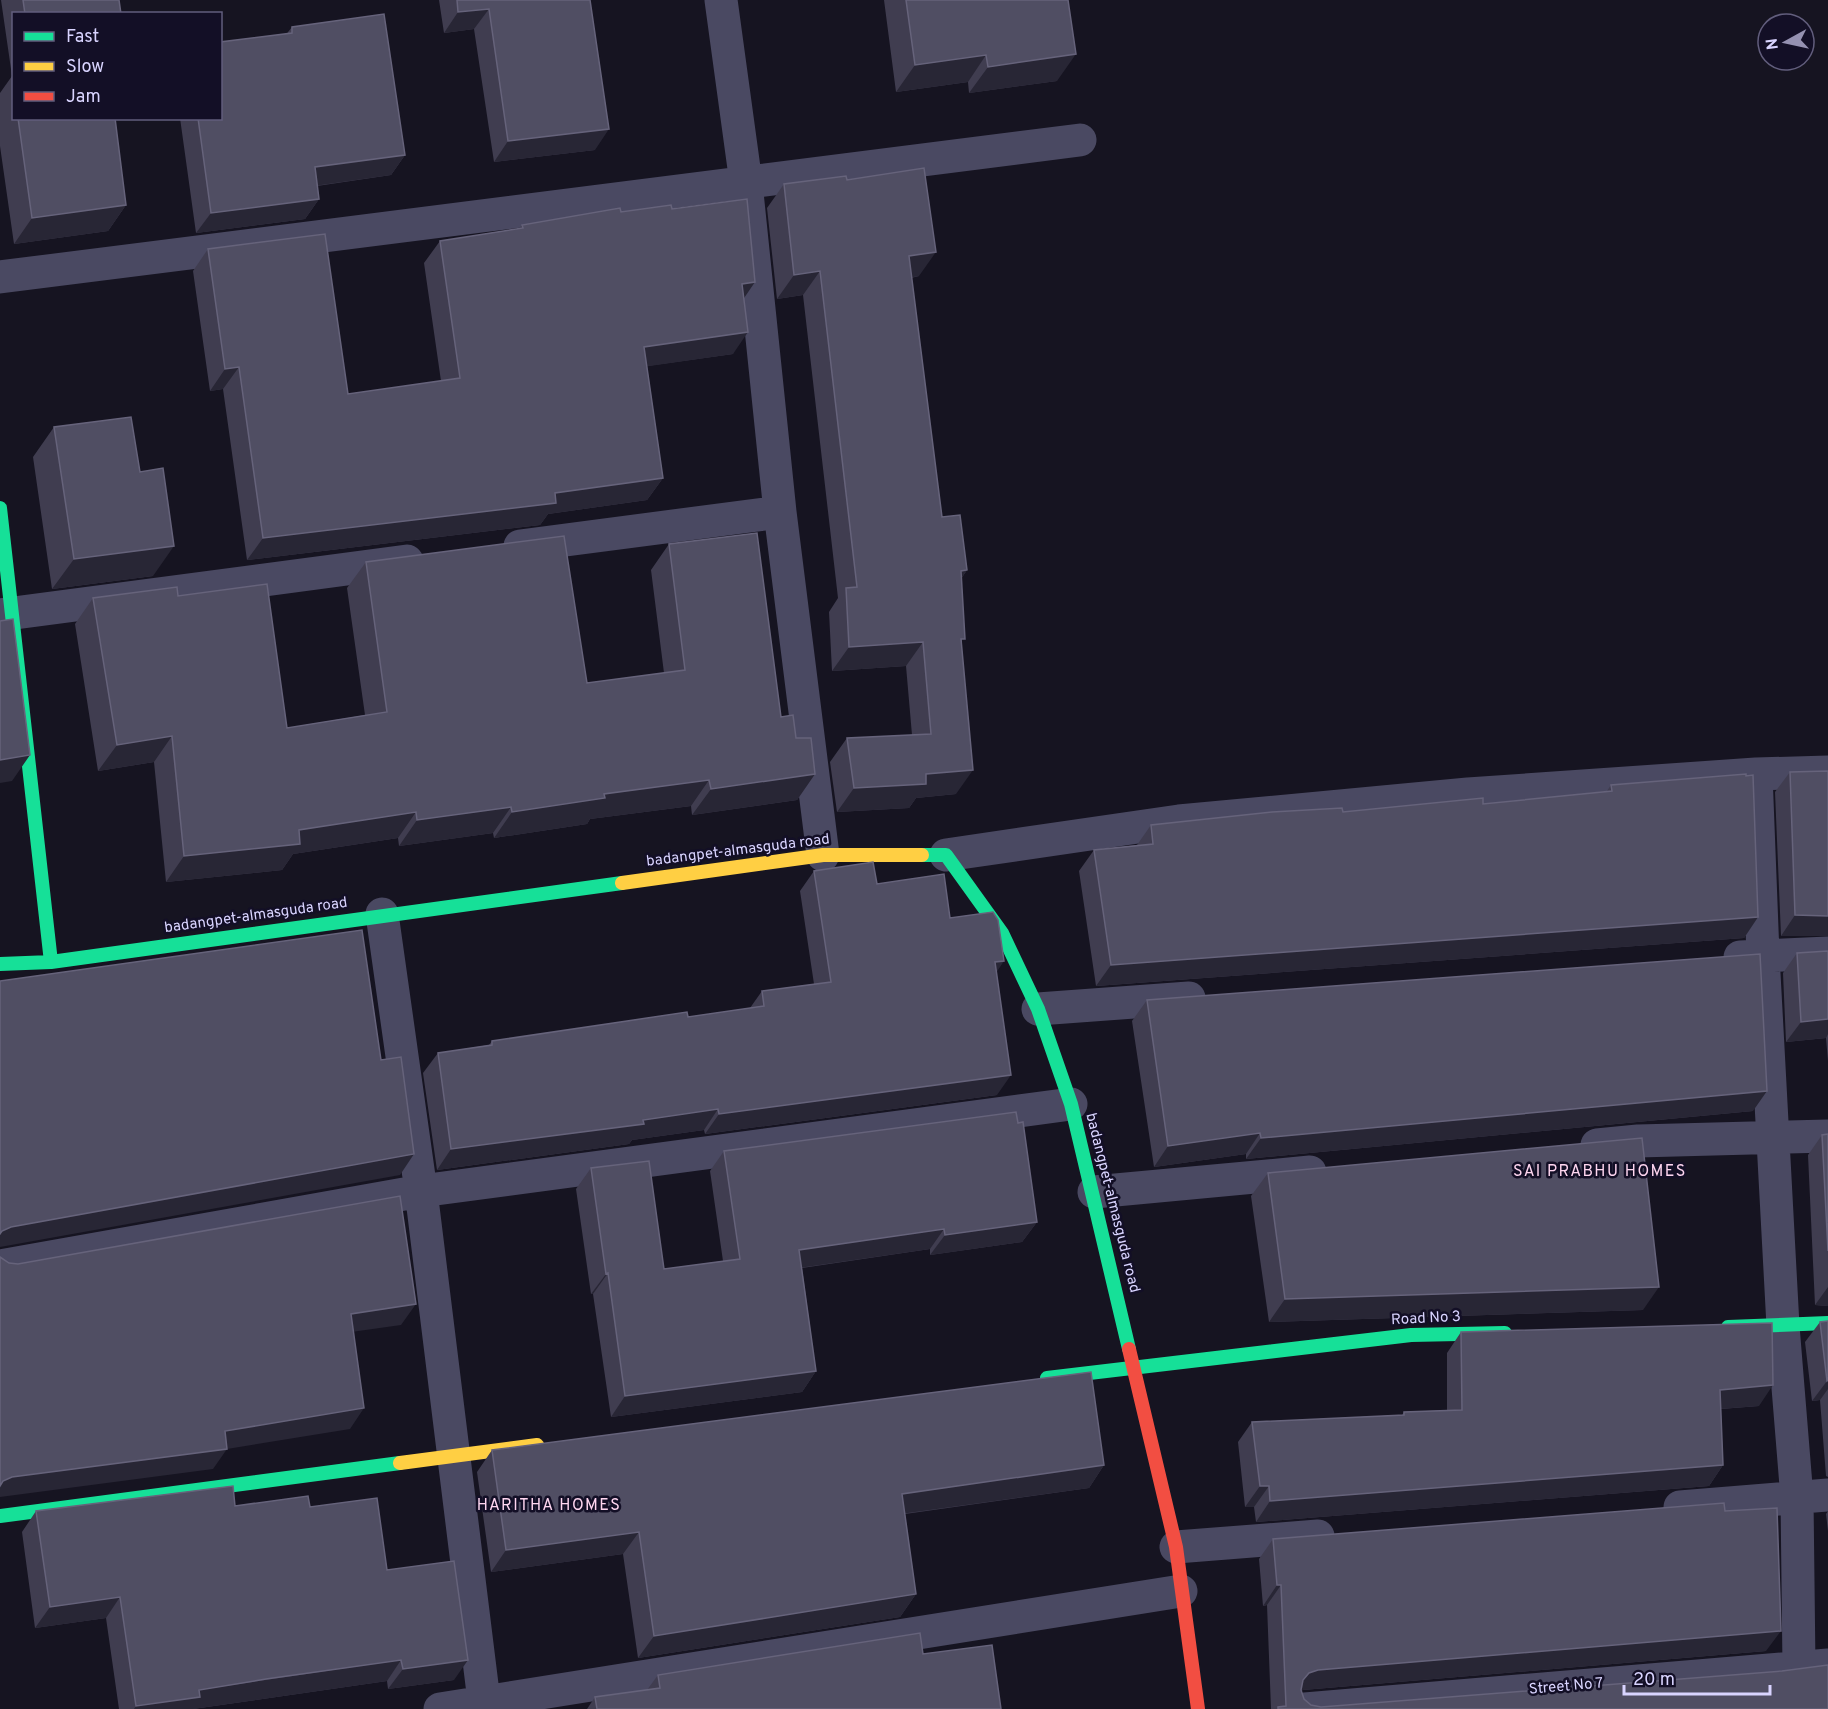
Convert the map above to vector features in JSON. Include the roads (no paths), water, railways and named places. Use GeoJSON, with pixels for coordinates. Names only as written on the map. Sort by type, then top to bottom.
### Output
{"type":"FeatureCollection","features":[{"type":"Feature","properties":{"kind":"street"},"geometry":{"type":"LineString","coordinates":[[721,0],[746,183],[780,512],[823,855]]}},
{"type":"Feature","properties":{"kind":"street"},"geometry":{"type":"LineString","coordinates":[[0,277],[1080,140]]}},
{"type":"Feature","properties":{"kind":"street"},"geometry":{"type":"LineString","coordinates":[[0,508],[7,614],[51,962]]}},
{"type":"Feature","properties":{"kind":"street"},"geometry":{"type":"LineString","coordinates":[[485,551],[780,512]]}},
{"type":"Feature","properties":{"kind":"street"},"geometry":{"type":"LineString","coordinates":[[7,614],[438,557]]}},
{"type":"Feature","properties":{"kind":"street"},"geometry":{"type":"LineString","coordinates":[[946,855],[1179,821],[1468,794],[1756,774],[1828,772]]}},
{"type":"Feature","properties":{"kind":"street"},"geometry":{"type":"LineString","coordinates":[[1756,774],[1763,955],[1783,1326],[1812,1496],[1813,1666]]}},
{"type":"Feature","properties":{"kind":"street","name":"badangpet-almasguda road"},"geometry":{"type":"LineString","coordinates":[[0,964],[51,962],[382,914],[823,855],[946,855],[1002,933],[1038,1009],[1071,1104],[1094,1192],[1176,1547],[1198,1709]]}},
{"type":"Feature","properties":{"kind":"street"},"geometry":{"type":"LineString","coordinates":[[382,914],[421,1191],[484,1705]]}},
{"type":"Feature","properties":{"kind":"street"},"geometry":{"type":"LineString","coordinates":[[1705,959],[1828,953]]}},
{"type":"Feature","properties":{"kind":"street"},"geometry":{"type":"LineString","coordinates":[[1038,1009],[1215,996]]}},
{"type":"Feature","properties":{"kind":"street"},"geometry":{"type":"LineString","coordinates":[[0,1266],[421,1191],[1071,1104]]}},
{"type":"Feature","properties":{"kind":"street"},"geometry":{"type":"LineString","coordinates":[[1567,1148],[1638,1141],[1828,1136]]}},
{"type":"Feature","properties":{"kind":"street"},"geometry":{"type":"LineString","coordinates":[[1094,1192],[1342,1169]]}},
{"type":"Feature","properties":{"kind":"street"},"geometry":{"type":"LineString","coordinates":[[1714,1328],[1828,1323]]}},
{"type":"Feature","properties":{"kind":"street","name":"Road No 3"},"geometry":{"type":"LineString","coordinates":[[1029,1381],[1411,1335],[1516,1332]]}},
{"type":"Feature","properties":{"kind":"street"},"geometry":{"type":"LineString","coordinates":[[0,1516],[547,1443]]}},
{"type":"Feature","properties":{"kind":"street"},"geometry":{"type":"LineString","coordinates":[[1654,1509],[1812,1496]]}},
{"type":"Feature","properties":{"kind":"street"},"geometry":{"type":"LineString","coordinates":[[1176,1547],[1343,1534]]}},
{"type":"Feature","properties":{"kind":"street"},"geometry":{"type":"LineString","coordinates":[[440,1709],[484,1705],[1181,1591]]}},
{"type":"Feature","properties":{"kind":"street","name":"Street No 7"},"geometry":{"type":"LineString","coordinates":[[1305,1709],[1813,1666]]}},
{"type":"Feature","properties":{"kind":"district","name":"SAI PRABHU HOMES"},"geometry":{"type":"Point","coordinates":[1600,1172]}},
{"type":"Feature","properties":{"kind":"district","name":"HARITHA HOMES"},"geometry":{"type":"Point","coordinates":[549,1506]}}]}
